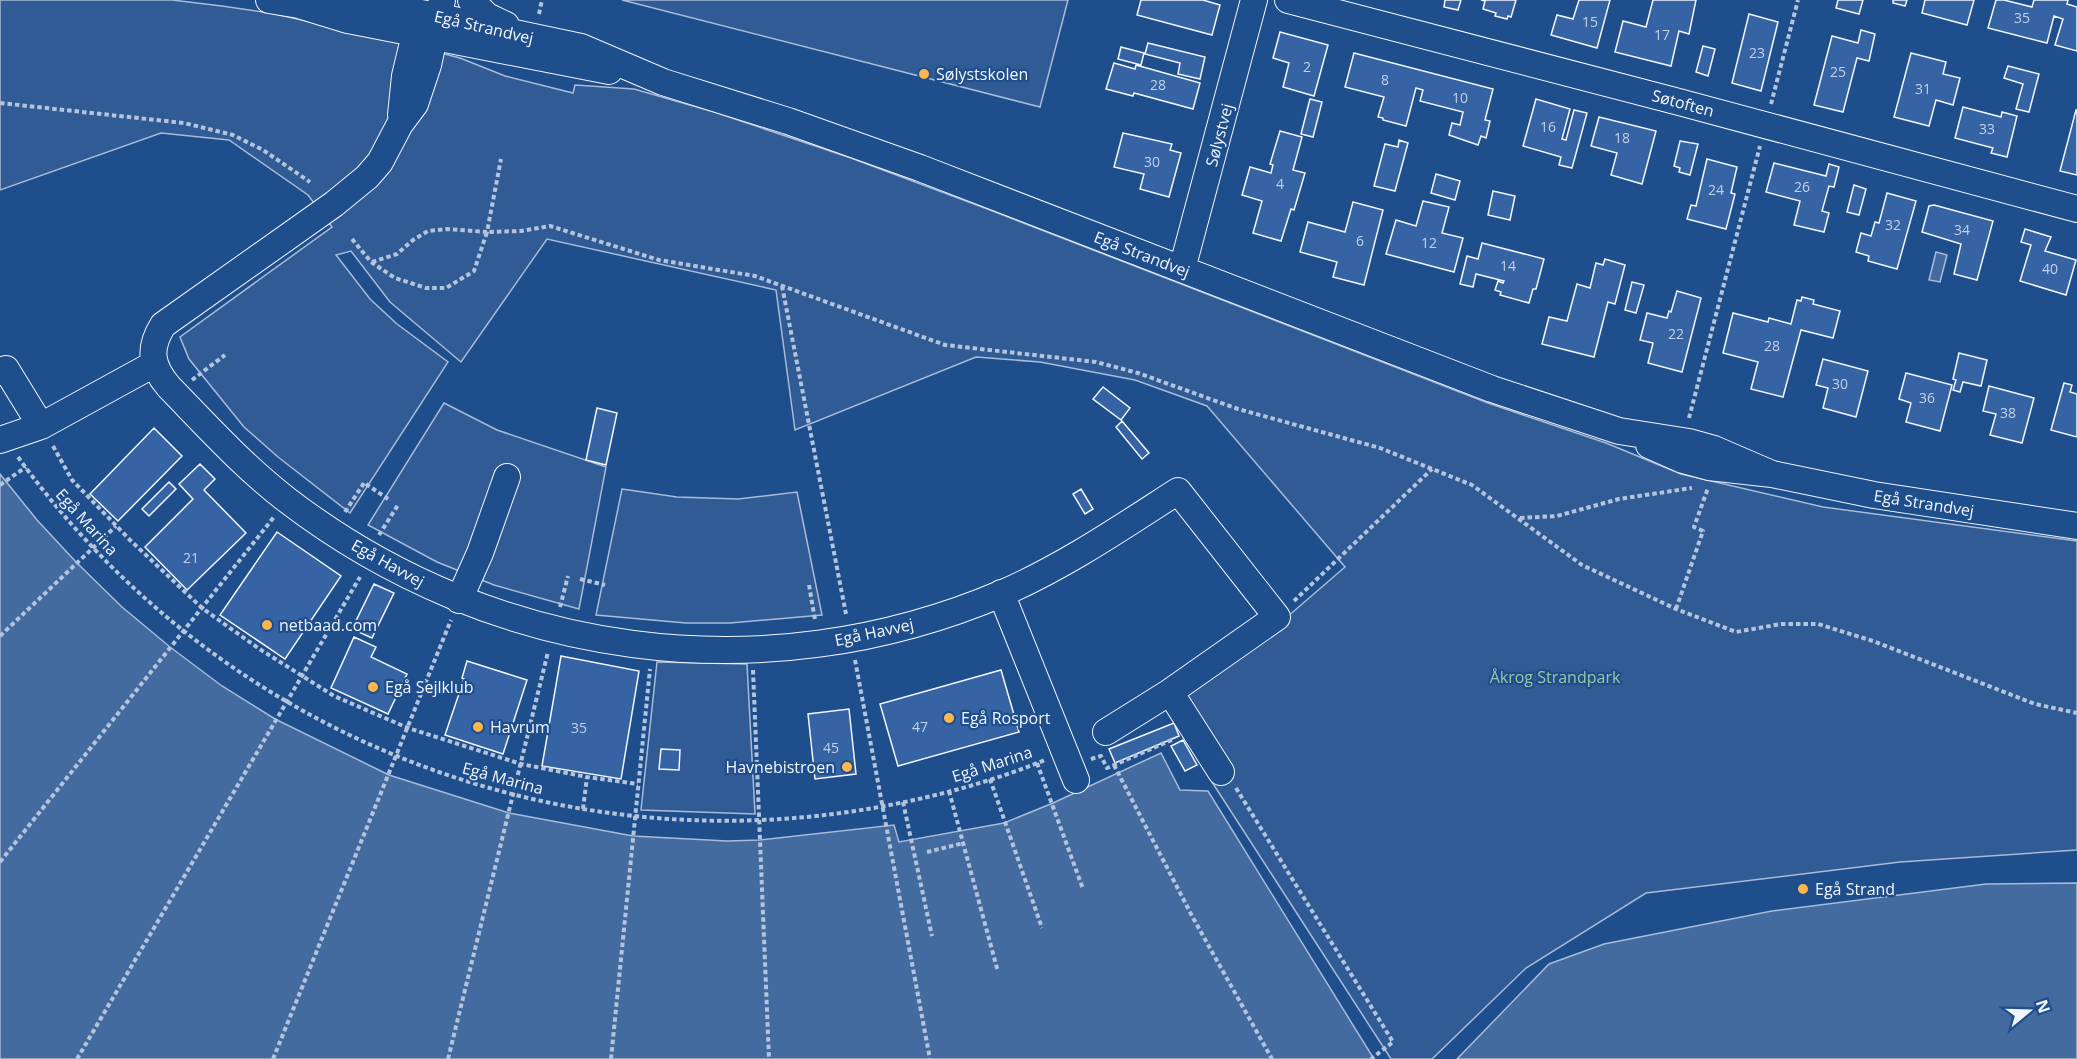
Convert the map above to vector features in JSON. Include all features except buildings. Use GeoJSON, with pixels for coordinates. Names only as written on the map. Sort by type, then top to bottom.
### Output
{"type":"FeatureCollection","features":[{"type":"Feature","properties":{"kind":"street","name":"Egå Strandvej"},"geometry":{"type":"LineString","coordinates":[[269,0],[299,5],[352,0],[429,17],[663,81],[777,117],[1182,269],[1492,389],[1619,431],[1690,462],[1709,467],[1772,474],[1874,495],[2077,526]]}},
{"type":"Feature","properties":{"kind":"street"},"geometry":{"type":"LineString","coordinates":[[471,0],[481,11],[496,21],[540,30]]}},
{"type":"Feature","properties":{"kind":"street","name":"Sølystvej"},"geometry":{"type":"LineString","coordinates":[[1182,269],[1254,0]]}},
{"type":"Feature","properties":{"kind":"street","name":"Søtoften"},"geometry":{"type":"LineString","coordinates":[[1288,0],[2077,209]]}},
{"type":"Feature","properties":{"kind":"street","name":"Egå Strandvej"},"geometry":{"type":"LineString","coordinates":[[429,17],[540,30],[663,81]]}},
{"type":"Feature","properties":{"kind":"street"},"geometry":{"type":"LineString","coordinates":[[2,439],[41,426],[154,364],[154,342],[163,325],[367,177],[380,162],[400,124],[415,104],[423,80],[429,17]]}},
{"type":"Feature","properties":{"kind":"street","name":"Egå Havvej"},"geometry":{"type":"LineString","coordinates":[[154,364],[157,373],[175,393],[245,464],[288,500],[332,531],[370,556],[459,600],[554,630],[652,647],[707,651],[752,650],[851,639],[932,619],[1029,581],[1098,543],[1179,491],[1276,617]]}},
{"type":"Feature","properties":{"kind":"street"},"geometry":{"type":"LineString","coordinates":[[0,372],[6,369],[41,426]]}},
{"type":"Feature","properties":{"kind":"street","name":"Egå Strandvej"},"geometry":{"type":"LineString","coordinates":[[1619,431],[1714,449],[1772,474]]}},
{"type":"Feature","properties":{"kind":"street"},"geometry":{"type":"LineString","coordinates":[[459,600],[480,553],[507,477]]}},
{"type":"Feature","properties":{"kind":"street"},"geometry":{"type":"LineString","coordinates":[[1001,593],[1070,766]]}},
{"type":"Feature","properties":{"kind":"street"},"geometry":{"type":"LineString","coordinates":[[1106,732],[1170,692],[1276,617]]}},
{"type":"Feature","properties":{"kind":"street"},"geometry":{"type":"LineString","coordinates":[[1170,692],[1221,772]]}},
{"type":"Feature","properties":{"kind":"path"},"geometry":{"type":"LineString","coordinates":[[540,30],[542,0]]}},
{"type":"Feature","properties":{"kind":"path"},"geometry":{"type":"LineString","coordinates":[[1683,442],[1798,0]]}},
{"type":"Feature","properties":{"kind":"path"},"geometry":{"type":"LineString","coordinates":[[0,103],[184,123],[233,135],[263,150],[310,182]]}},
{"type":"Feature","properties":{"kind":"path"},"geometry":{"type":"LineString","coordinates":[[352,239],[371,262],[395,278],[426,288],[446,288],[474,271],[487,232],[501,159]]}},
{"type":"Feature","properties":{"kind":"path"},"geometry":{"type":"LineString","coordinates":[[371,262],[397,254],[412,240],[428,231],[447,229],[487,232],[521,231],[550,226],[659,260],[755,276],[945,345],[1096,362],[1138,374],[1238,409],[1380,448],[1472,485],[1582,565],[1676,609],[1736,632],[1780,624],[1818,624],[1873,641],[2035,704],[2077,713]]}},
{"type":"Feature","properties":{"kind":"path"},"geometry":{"type":"LineString","coordinates":[[782,285],[930,1059]]}},
{"type":"Feature","properties":{"kind":"path"},"geometry":{"type":"LineString","coordinates":[[175,393],[225,355]]}},
{"type":"Feature","properties":{"kind":"path"},"geometry":{"type":"LineString","coordinates":[[41,426],[72,480],[116,526],[202,608],[258,648],[334,696],[408,728],[521,765],[638,784]]}},
{"type":"Feature","properties":{"kind":"path","name":"Egå Marina"},"geometry":{"type":"LineString","coordinates":[[2,439],[92,548],[136,591],[183,631],[233,668],[285,702],[397,757],[454,778],[513,795],[635,817],[697,821],[759,820],[820,816],[903,802],[949,791],[1037,763],[1070,766],[1101,756],[1107,768],[1114,765]]}},
{"type":"Feature","properties":{"kind":"path"},"geometry":{"type":"LineString","coordinates":[[0,485],[26,467]]}},
{"type":"Feature","properties":{"kind":"path"},"geometry":{"type":"LineString","coordinates":[[1276,617],[1432,469]]}},
{"type":"Feature","properties":{"kind":"path"},"geometry":{"type":"LineString","coordinates":[[1519,518],[1557,516],[1608,502],[1690,489],[1710,482],[1694,527],[1702,531],[1676,609]]}},
{"type":"Feature","properties":{"kind":"path"},"geometry":{"type":"LineString","coordinates":[[332,531],[365,483],[388,499]]}},
{"type":"Feature","properties":{"kind":"path"},"geometry":{"type":"LineString","coordinates":[[0,862],[288,500]]}},
{"type":"Feature","properties":{"kind":"path"},"geometry":{"type":"LineString","coordinates":[[76,1059],[365,568],[374,542],[398,505]]}},
{"type":"Feature","properties":{"kind":"path"},"geometry":{"type":"LineString","coordinates":[[0,636],[116,526]]}},
{"type":"Feature","properties":{"kind":"path"},"geometry":{"type":"LineString","coordinates":[[448,1059],[568,576]]}},
{"type":"Feature","properties":{"kind":"path"},"geometry":{"type":"LineString","coordinates":[[580,579],[606,585]]}},
{"type":"Feature","properties":{"kind":"path"},"geometry":{"type":"LineString","coordinates":[[809,585],[819,644]]}},
{"type":"Feature","properties":{"kind":"path"},"geometry":{"type":"LineString","coordinates":[[273,1059],[459,600]]}},
{"type":"Feature","properties":{"kind":"path"},"geometry":{"type":"LineString","coordinates":[[611,1059],[652,647]]}},
{"type":"Feature","properties":{"kind":"path"},"geometry":{"type":"LineString","coordinates":[[752,650],[769,1059]]}},
{"type":"Feature","properties":{"kind":"path"},"geometry":{"type":"LineString","coordinates":[[1194,731],[1114,765],[1192,916],[1272,1059]]}},
{"type":"Feature","properties":{"kind":"path"},"geometry":{"type":"LineString","coordinates":[[1037,763],[1083,889]]}},
{"type":"Feature","properties":{"kind":"path"},"geometry":{"type":"LineString","coordinates":[[1221,772],[1240,792],[1393,1042],[1371,1059]]}},
{"type":"Feature","properties":{"kind":"path"},"geometry":{"type":"LineString","coordinates":[[583,809],[587,777]]}},
{"type":"Feature","properties":{"kind":"path"},"geometry":{"type":"LineString","coordinates":[[990,779],[1042,928]]}},
{"type":"Feature","properties":{"kind":"path"},"geometry":{"type":"LineString","coordinates":[[949,791],[998,972]]}},
{"type":"Feature","properties":{"kind":"path"},"geometry":{"type":"LineString","coordinates":[[903,802],[932,936]]}},
{"type":"Feature","properties":{"kind":"path"},"geometry":{"type":"LineString","coordinates":[[927,852],[964,843]]}},
{"type":"Feature","properties":{"kind":"shaded area","name":"Åkrog Strandpark"},"geometry":{"type":"Polygon","coordinates":[[[0,0],[172,0],[222,6],[270,13],[383,38],[460,58],[505,76],[573,93],[575,85],[634,89],[714,112],[851,158],[1488,403],[1606,443],[1681,474],[1823,507],[2077,541],[2077,850],[1900,862],[1646,893],[1526,968],[1432,1059],[1391,1059],[1212,782],[1171,705],[1272,630],[1345,567],[1207,406],[1135,380],[1040,362],[976,357],[795,430],[776,290],[547,239],[461,362],[390,302],[351,251],[336,255],[370,299],[397,324],[448,362],[350,513],[278,457],[244,427],[189,359],[180,337],[332,227],[308,195],[229,140],[161,133],[0,190],[0,0]]]}},
{"type":"Feature","properties":{"kind":"shaded area"},"geometry":{"type":"Polygon","coordinates":[[[622,0],[1068,0],[1040,107],[622,0]]]}},
{"type":"Feature","properties":{"kind":"shaded area"},"geometry":{"type":"Polygon","coordinates":[[[1936,252],[1947,255],[1940,282],[1929,280],[1936,252]]]}},
{"type":"Feature","properties":{"kind":"shaded area"},"geometry":{"type":"Polygon","coordinates":[[[444,403],[497,430],[606,467],[579,609],[494,585],[437,562],[368,525],[444,403]]]}},
{"type":"Feature","properties":{"kind":"shaded area"},"geometry":{"type":"Polygon","coordinates":[[[0,474],[37,520],[122,607],[222,686],[275,719],[389,775],[509,813],[633,836],[727,841],[760,840],[894,825],[899,842],[1004,823],[1161,753],[1180,790],[1208,791],[1374,1059],[0,1059],[0,474]]]}},
{"type":"Feature","properties":{"kind":"shaded area"},"geometry":{"type":"Polygon","coordinates":[[[622,489],[677,497],[738,499],[797,492],[822,615],[730,623],[686,623],[596,615],[622,489]]]}},
{"type":"Feature","properties":{"kind":"shaded area"},"geometry":{"type":"Polygon","coordinates":[[[657,662],[747,664],[755,814],[641,810],[657,662]]]}},
{"type":"Feature","properties":{"kind":"shaded area"},"geometry":{"type":"Polygon","coordinates":[[[2077,883],[2077,1059],[1457,1059],[1549,964],[1604,944],[1772,911],[1986,884],[2077,883]]]}},
{"type":"Feature","properties":{"kind":"place","name":"Sølystskolen"},"geometry":{"type":"Point","coordinates":[924,74]}},
{"type":"Feature","properties":{"kind":"place","name":"netbaad.com"},"geometry":{"type":"Point","coordinates":[267,625]}},
{"type":"Feature","properties":{"kind":"place","name":"Egå Sejlklub"},"geometry":{"type":"Point","coordinates":[373,687]}},
{"type":"Feature","properties":{"kind":"place","name":"Egå Rosport"},"geometry":{"type":"Point","coordinates":[949,718]}},
{"type":"Feature","properties":{"kind":"place","name":"Havrum"},"geometry":{"type":"Point","coordinates":[478,727]}},
{"type":"Feature","properties":{"kind":"place","name":"Havnebistroen"},"geometry":{"type":"Point","coordinates":[847,767]}},
{"type":"Feature","properties":{"kind":"place","name":"Egå Strand"},"geometry":{"type":"Point","coordinates":[1803,889]}}]}
